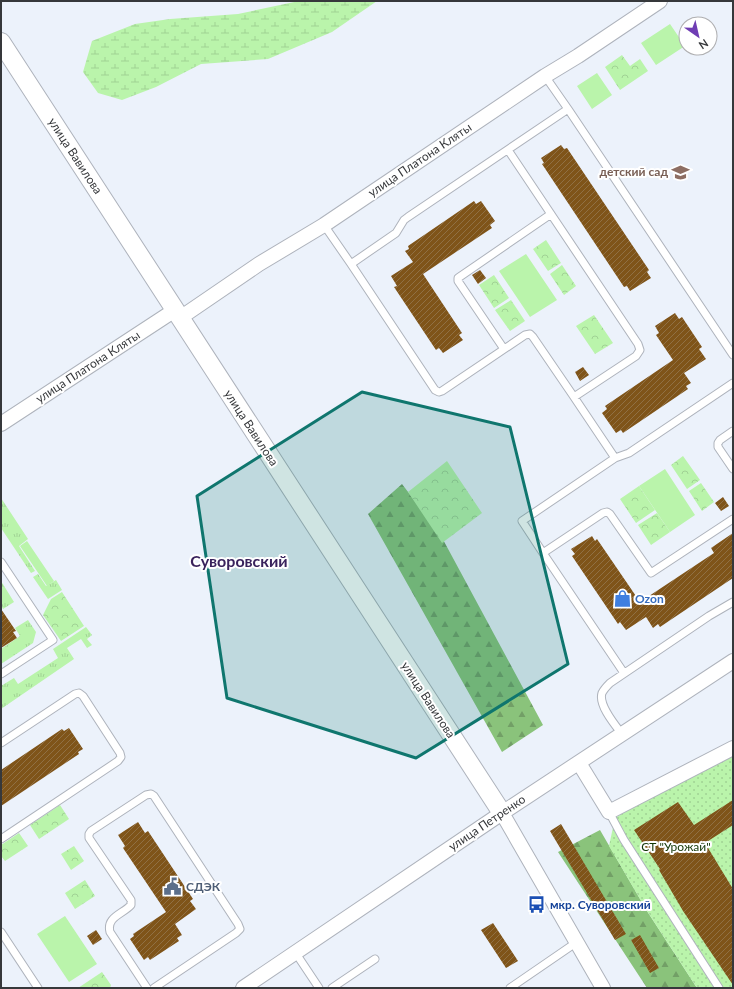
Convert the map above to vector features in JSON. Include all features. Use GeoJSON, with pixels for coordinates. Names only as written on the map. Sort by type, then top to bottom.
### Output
{"type":"FeatureCollection","features":[{"type":"Feature","properties":{"kind":"street","name":"улица Платона Кляты"},"geometry":{"type":"LineString","coordinates":[[1,424],[324,225],[545,76],[578,56],[660,1]]}},
{"type":"Feature","properties":{"kind":"street","name":"улица Вавилова"},"geometry":{"type":"LineString","coordinates":[[1,42],[502,813]]}},
{"type":"Feature","properties":{"kind":"street","name":"улица Петренко"},"geometry":{"type":"LineString","coordinates":[[247,987],[295,952],[502,813],[733,661]]}},
{"type":"Feature","properties":{"kind":"street"},"geometry":{"type":"LineString","coordinates":[[579,762],[608,812],[732,749]]}},
{"type":"Feature","properties":{"kind":"street"},"geometry":{"type":"LineString","coordinates":[[502,813],[603,988]]}},
{"type":"Feature","properties":{"kind":"lane"},"geometry":{"type":"LineString","coordinates":[[545,76],[733,355]]}},
{"type":"Feature","properties":{"kind":"lane"},"geometry":{"type":"LineString","coordinates":[[351,264],[396,233],[404,220],[408,217],[568,109]]}},
{"type":"Feature","properties":{"kind":"lane"},"geometry":{"type":"LineString","coordinates":[[508,150],[638,344],[640,350],[636,356],[574,397]]}},
{"type":"Feature","properties":{"kind":"lane"},"geometry":{"type":"LineString","coordinates":[[504,350],[458,281],[458,278],[551,214]]}},
{"type":"Feature","properties":{"kind":"lane"},"geometry":{"type":"LineString","coordinates":[[324,225],[435,390],[439,392],[442,391],[525,335],[530,334],[533,336],[615,458]]}},
{"type":"Feature","properties":{"kind":"lane"},"geometry":{"type":"LineString","coordinates":[[624,673],[522,521],[615,458],[629,453],[733,383]]}},
{"type":"Feature","properties":{"kind":"lane"},"geometry":{"type":"LineString","coordinates":[[733,431],[720,440],[718,447],[733,469]]}},
{"type":"Feature","properties":{"kind":"lane"},"geometry":{"type":"LineString","coordinates":[[543,553],[603,513],[607,512],[610,514],[648,571],[651,573],[733,519]]}},
{"type":"Feature","properties":{"kind":"lane"},"geometry":{"type":"LineString","coordinates":[[1,562],[53,640],[1,674]]}},
{"type":"Feature","properties":{"kind":"lane"},"geometry":{"type":"LineString","coordinates":[[622,734],[601,700],[602,694],[610,683],[733,602]]}},
{"type":"Feature","properties":{"kind":"lane"},"geometry":{"type":"LineString","coordinates":[[1,743],[75,694],[79,694],[83,696],[121,756],[118,761],[1,839]]}},
{"type":"Feature","properties":{"kind":"lane"},"geometry":{"type":"LineString","coordinates":[[147,988],[110,932],[109,927],[110,922],[131,905],[131,900],[89,838],[89,834],[91,831],[146,795],[151,794],[154,796],[240,929],[154,988]]}},
{"type":"Feature","properties":{"kind":"lane"},"geometry":{"type":"LineString","coordinates":[[608,812],[624,840],[719,988]]}},
{"type":"Feature","properties":{"kind":"lane"},"geometry":{"type":"LineString","coordinates":[[1,932],[38,988]]}},
{"type":"Feature","properties":{"kind":"lane"},"geometry":{"type":"LineString","coordinates":[[510,988],[577,942]]}},
{"type":"Feature","properties":{"kind":"lane"},"geometry":{"type":"LineString","coordinates":[[295,952],[318,988]]}},
{"type":"Feature","properties":{"kind":"lane"},"geometry":{"type":"LineString","coordinates":[[332,988],[375,959]]}},
{"type":"Feature","properties":{"kind":"highlighted area"},"geometry":{"type":"Polygon","coordinates":[[[362,392],[510,427],[568,664],[416,758],[227,698],[197,496],[362,392]]]}},
{"type":"Feature","properties":{"kind":"green space"},"geometry":{"type":"Polygon","coordinates":[[[299,1],[377,1],[332,32],[268,59],[201,64],[156,87],[122,100],[98,93],[83,72],[92,41],[135,24],[170,19],[238,14],[299,1]]]}},
{"type":"Feature","properties":{"kind":"green space"},"geometry":{"type":"Polygon","coordinates":[[[670,24],[678,36],[678,51],[656,65],[641,43],[670,24]]]}},
{"type":"Feature","properties":{"kind":"green space"},"geometry":{"type":"Polygon","coordinates":[[[622,55],[630,66],[640,59],[648,71],[620,90],[605,67],[622,55]]]}},
{"type":"Feature","properties":{"kind":"green space"},"geometry":{"type":"Polygon","coordinates":[[[597,73],[612,95],[592,109],[577,86],[597,73]]]}},
{"type":"Feature","properties":{"kind":"green space"},"geometry":{"type":"Polygon","coordinates":[[[546,240],[561,263],[548,271],[533,249],[546,240]]]}},
{"type":"Feature","properties":{"kind":"green space"},"geometry":{"type":"Polygon","coordinates":[[[526,254],[557,300],[530,317],[499,271],[526,254]]]}},
{"type":"Feature","properties":{"kind":"green space"},"geometry":{"type":"Polygon","coordinates":[[[562,265],[576,286],[564,295],[550,274],[562,265]]]}},
{"type":"Feature","properties":{"kind":"green space"},"geometry":{"type":"Polygon","coordinates":[[[494,275],[509,298],[494,308],[479,285],[494,275]]]}},
{"type":"Feature","properties":{"kind":"green space"},"geometry":{"type":"Polygon","coordinates":[[[511,300],[525,321],[510,331],[495,310],[511,300]]]}},
{"type":"Feature","properties":{"kind":"green space"},"geometry":{"type":"Polygon","coordinates":[[[594,315],[613,343],[595,354],[576,326],[594,315]]]}},
{"type":"Feature","properties":{"kind":"green space"},"geometry":{"type":"Polygon","coordinates":[[[683,456],[700,480],[687,489],[671,465],[683,456]]]}},
{"type":"Feature","properties":{"kind":"green space"},"geometry":{"type":"Polygon","coordinates":[[[447,461],[482,513],[442,543],[408,492],[447,461]]]}},
{"type":"Feature","properties":{"kind":"green space"},"geometry":{"type":"Polygon","coordinates":[[[665,469],[695,515],[670,532],[639,486],[665,469]]]}},
{"type":"Feature","properties":{"kind":"green space"},"geometry":{"type":"Polygon","coordinates":[[[701,483],[714,502],[702,511],[689,491],[701,483]]]}},
{"type":"Feature","properties":{"kind":"green space"},"geometry":{"type":"Polygon","coordinates":[[[402,484],[440,534],[543,725],[502,752],[368,514],[402,484]]]}},
{"type":"Feature","properties":{"kind":"green space"},"geometry":{"type":"Polygon","coordinates":[[[639,486],[655,510],[636,523],[620,499],[639,486]]]}},
{"type":"Feature","properties":{"kind":"green space"},"geometry":{"type":"Polygon","coordinates":[[[1,498],[28,539],[19,546],[35,571],[31,573],[1,528],[1,498]]]}},
{"type":"Feature","properties":{"kind":"green space"},"geometry":{"type":"Polygon","coordinates":[[[657,513],[670,532],[651,545],[638,525],[657,513]]]}},
{"type":"Feature","properties":{"kind":"green space"},"geometry":{"type":"Polygon","coordinates":[[[27,541],[54,581],[47,586],[20,546],[27,541]]]}},
{"type":"Feature","properties":{"kind":"green space"},"geometry":{"type":"Polygon","coordinates":[[[38,574],[46,586],[56,580],[62,590],[48,599],[33,577],[38,574]]]}},
{"type":"Feature","properties":{"kind":"green space"},"geometry":{"type":"Polygon","coordinates":[[[1,581],[14,602],[3,609],[1,606],[1,581]]]}},
{"type":"Feature","properties":{"kind":"green space"},"geometry":{"type":"Polygon","coordinates":[[[62,592],[84,626],[61,641],[43,615],[51,599],[62,592]]]}},
{"type":"Feature","properties":{"kind":"green space"},"geometry":{"type":"Polygon","coordinates":[[[28,620],[36,632],[33,643],[1,664],[1,649],[20,636],[15,628],[28,620]]]}},
{"type":"Feature","properties":{"kind":"green space"},"geometry":{"type":"Polygon","coordinates":[[[86,627],[92,635],[87,639],[92,645],[87,648],[81,639],[67,648],[74,659],[1,709],[1,686],[14,678],[18,684],[58,658],[53,649],[86,627]]]}},
{"type":"Feature","properties":{"kind":"green space","name":"СТ \"Урожай\""},"geometry":{"type":"Polygon","coordinates":[[[733,746],[733,988],[697,988],[647,911],[609,846],[615,818],[733,746]]]}},
{"type":"Feature","properties":{"kind":"green space"},"geometry":{"type":"Polygon","coordinates":[[[60,805],[69,819],[39,839],[30,825],[60,805]]]}},
{"type":"Feature","properties":{"kind":"green space"},"geometry":{"type":"Polygon","coordinates":[[[600,830],[647,911],[697,988],[647,988],[558,852],[600,830]]]}},
{"type":"Feature","properties":{"kind":"green space"},"geometry":{"type":"Polygon","coordinates":[[[19,833],[28,846],[5,861],[1,856],[1,845],[19,833]]]}},
{"type":"Feature","properties":{"kind":"green space"},"geometry":{"type":"Polygon","coordinates":[[[74,846],[84,861],[71,870],[61,854],[74,846]]]}},
{"type":"Feature","properties":{"kind":"green space"},"geometry":{"type":"Polygon","coordinates":[[[85,880],[95,896],[75,909],[65,893],[85,880]]]}},
{"type":"Feature","properties":{"kind":"green space"},"geometry":{"type":"Polygon","coordinates":[[[65,916],[97,964],[69,982],[37,934],[65,916]]]}},
{"type":"Feature","properties":{"kind":"green space"},"geometry":{"type":"Polygon","coordinates":[[[102,972],[111,985],[110,988],[78,988],[102,972]]]}},
{"type":"Feature","properties":{"kind":"building"},"geometry":{"type":"Polygon","coordinates":[[[561,145],[564,149],[567,148],[649,270],[647,272],[651,278],[630,291],[627,286],[624,287],[542,164],[544,163],[541,158],[561,145]]]}},
{"type":"Feature","properties":{"kind":"building"},"geometry":{"type":"Polygon","coordinates":[[[474,201],[476,204],[481,201],[495,221],[490,225],[492,228],[423,274],[462,333],[459,335],[463,340],[443,353],[439,348],[436,350],[394,287],[397,286],[391,276],[413,262],[405,251],[409,249],[408,246],[474,201]]]}},
{"type":"Feature","properties":{"kind":"building"},"geometry":{"type":"Polygon","coordinates":[[[480,270],[486,278],[478,284],[472,275],[480,270]]]}},
{"type":"Feature","properties":{"kind":"building"},"geometry":{"type":"Polygon","coordinates":[[[675,313],[679,319],[682,317],[702,347],[699,349],[706,359],[684,373],[691,383],[686,386],[688,389],[623,433],[621,430],[616,433],[602,413],[607,409],[605,406],[673,360],[656,335],[659,333],[655,326],[675,313]]]}},
{"type":"Feature","properties":{"kind":"building"},"geometry":{"type":"Polygon","coordinates":[[[583,367],[589,375],[580,381],[575,372],[583,367]]]}},
{"type":"Feature","properties":{"kind":"building"},"geometry":{"type":"Polygon","coordinates":[[[723,497],[729,506],[721,511],[715,503],[723,497]]]}},
{"type":"Feature","properties":{"kind":"building"},"geometry":{"type":"Polygon","coordinates":[[[733,533],[733,578],[660,627],[658,624],[653,628],[646,617],[626,630],[620,622],[618,624],[572,556],[575,554],[571,549],[592,536],[595,541],[597,539],[640,602],[714,553],[711,548],[733,533]]]}},
{"type":"Feature","properties":{"kind":"building"},"geometry":{"type":"Polygon","coordinates":[[[1,609],[16,631],[13,632],[17,638],[1,648],[1,609]]]}},
{"type":"Feature","properties":{"kind":"building"},"geometry":{"type":"Polygon","coordinates":[[[69,728],[83,749],[78,752],[79,754],[1,806],[1,770],[62,729],[64,731],[69,728]]]}},
{"type":"Feature","properties":{"kind":"building"},"geometry":{"type":"Polygon","coordinates":[[[733,800],[733,825],[705,843],[733,889],[733,985],[683,911],[659,870],[660,869],[634,830],[678,802],[694,825],[733,800]]]}},
{"type":"Feature","properties":{"kind":"building"},"geometry":{"type":"Polygon","coordinates":[[[138,822],[145,833],[148,831],[193,899],[190,901],[196,909],[175,924],[182,935],[177,938],[179,941],[150,960],[148,957],[144,960],[130,939],[134,936],[133,934],[166,912],[123,848],[125,846],[118,835],[138,822]]]}},
{"type":"Feature","properties":{"kind":"building"},"geometry":{"type":"Polygon","coordinates":[[[561,824],[626,934],[615,940],[550,831],[561,824]]]}},
{"type":"Feature","properties":{"kind":"building"},"geometry":{"type":"Polygon","coordinates":[[[493,923],[518,961],[506,968],[481,930],[493,923]]]}},
{"type":"Feature","properties":{"kind":"building"},"geometry":{"type":"Polygon","coordinates":[[[96,930],[102,939],[93,945],[87,936],[96,930]]]}},
{"type":"Feature","properties":{"kind":"building"},"geometry":{"type":"Polygon","coordinates":[[[640,935],[659,968],[650,973],[631,940],[640,935]]]}},
{"type":"Feature","properties":{"kind":"place","name":"детский сад"},"geometry":{"type":"Point","coordinates":[681,172]}},
{"type":"Feature","properties":{"kind":"place","name":"Ozon"},"geometry":{"type":"Point","coordinates":[622,599]}},
{"type":"Feature","properties":{"kind":"place","name":"СДЭК"},"geometry":{"type":"Point","coordinates":[173,887]}},
{"type":"Feature","properties":{"kind":"place","name":"мкр. Суворовский"},"geometry":{"type":"Point","coordinates":[537,905]}},
{"type":"Feature","properties":{"kind":"district","name":"Суворовский"},"geometry":{"type":"Point","coordinates":[239,561]}}]}
